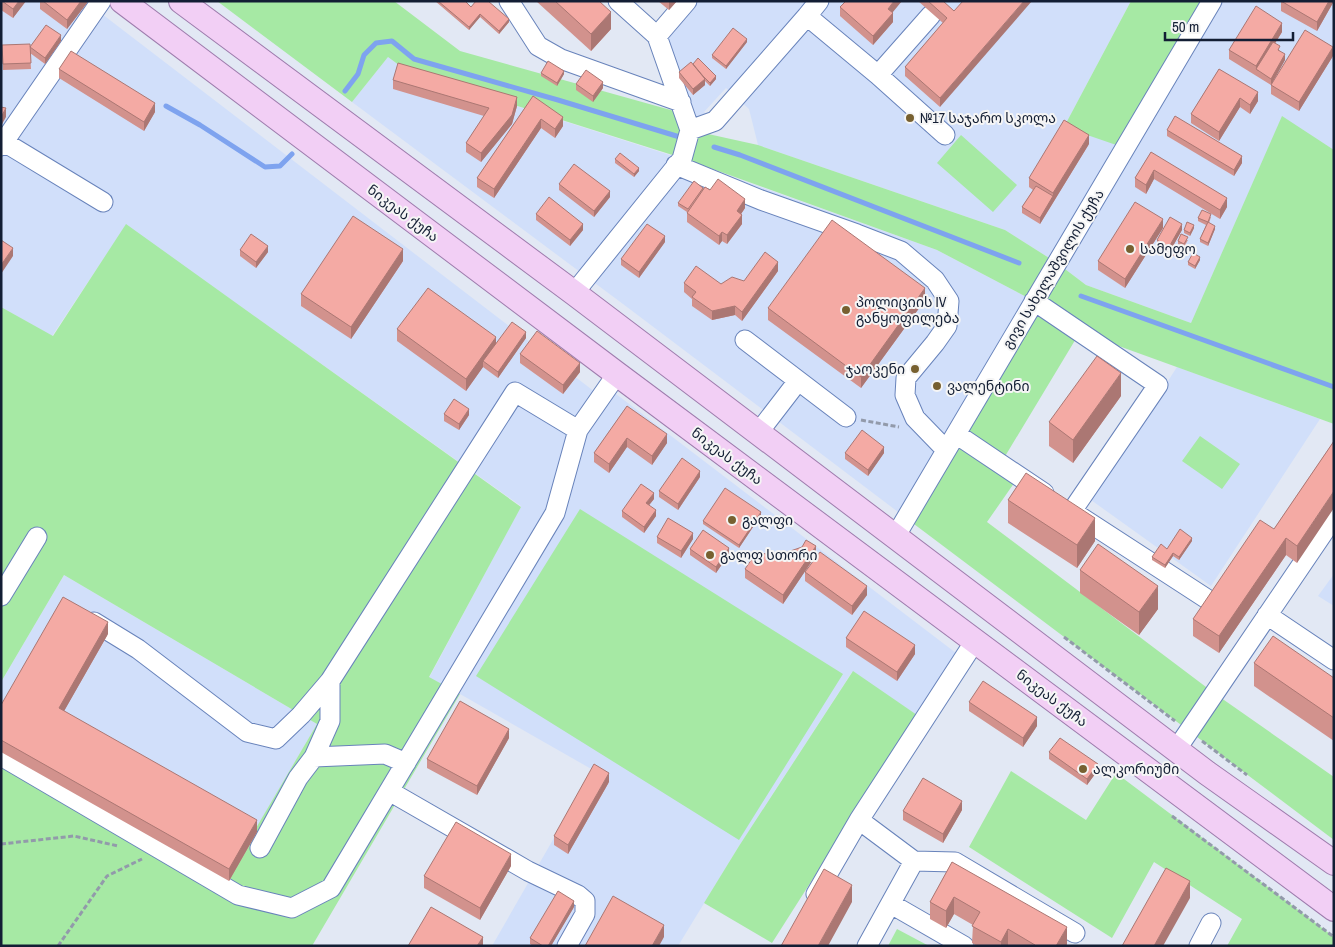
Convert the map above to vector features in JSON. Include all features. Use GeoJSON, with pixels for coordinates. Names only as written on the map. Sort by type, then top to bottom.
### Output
{"type":"FeatureCollection","features":[{"type":"Feature","properties":{"kind":"main road","name":"ნიკეას ქუჩა"},"geometry":{"type":"LineString","coordinates":[[122,1],[616,374],[1334,909]]}},
{"type":"Feature","properties":{"kind":"main road"},"geometry":{"type":"LineString","coordinates":[[181,1],[574,293],[895,536],[1182,740],[1334,863]]}},
{"type":"Feature","properties":{"kind":"main road"},"geometry":{"type":"LineString","coordinates":[[656,403],[679,374]]}},
{"type":"Feature","properties":{"kind":"street"},"geometry":{"type":"LineString","coordinates":[[101,1],[3,144],[103,202]]}},
{"type":"Feature","properties":{"kind":"street"},"geometry":{"type":"LineString","coordinates":[[509,1],[538,46],[561,58],[681,102]]}},
{"type":"Feature","properties":{"kind":"street"},"geometry":{"type":"LineString","coordinates":[[657,36],[687,1]]}},
{"type":"Feature","properties":{"kind":"street"},"geometry":{"type":"LineString","coordinates":[[690,130],[715,121],[819,1]]}},
{"type":"Feature","properties":{"kind":"street","name":"გივი სახელაშვილის ქუჩა"},"geometry":{"type":"LineString","coordinates":[[895,536],[1212,1]]}},
{"type":"Feature","properties":{"kind":"street"},"geometry":{"type":"LineString","coordinates":[[574,293],[682,158],[690,130],[657,36],[626,4]]}},
{"type":"Feature","properties":{"kind":"street"},"geometry":{"type":"LineString","coordinates":[[878,76],[938,7]]}},
{"type":"Feature","properties":{"kind":"street"},"geometry":{"type":"LineString","coordinates":[[807,16],[945,134]]}},
{"type":"Feature","properties":{"kind":"street"},"geometry":{"type":"LineString","coordinates":[[676,165],[761,200],[901,251],[935,280],[949,301],[947,326],[906,378],[905,395],[915,418],[946,450]]}},
{"type":"Feature","properties":{"kind":"street"},"geometry":{"type":"LineString","coordinates":[[1034,301],[1158,385],[1072,511]]}},
{"type":"Feature","properties":{"kind":"street"},"geometry":{"type":"LineString","coordinates":[[745,340],[846,417]]}},
{"type":"Feature","properties":{"kind":"street"},"geometry":{"type":"LineString","coordinates":[[1,756],[238,895],[292,908],[331,888],[556,513],[578,430],[616,374]]}},
{"type":"Feature","properties":{"kind":"street"},"geometry":{"type":"LineString","coordinates":[[758,433],[798,381]]}},
{"type":"Feature","properties":{"kind":"street"},"geometry":{"type":"LineString","coordinates":[[94,622],[138,649],[247,732],[276,739],[330,681],[515,392],[578,430]]}},
{"type":"Feature","properties":{"kind":"street"},"geometry":{"type":"LineString","coordinates":[[956,434],[1207,599]]}},
{"type":"Feature","properties":{"kind":"street"},"geometry":{"type":"LineString","coordinates":[[1182,740],[1334,517]]}},
{"type":"Feature","properties":{"kind":"street"},"geometry":{"type":"LineString","coordinates":[[1,596],[37,537]]}},
{"type":"Feature","properties":{"kind":"street"},"geometry":{"type":"LineString","coordinates":[[1267,615],[1334,660]]}},
{"type":"Feature","properties":{"kind":"street"},"geometry":{"type":"LineString","coordinates":[[806,912],[859,820],[976,641]]}},
{"type":"Feature","properties":{"kind":"street"},"geometry":{"type":"LineString","coordinates":[[260,848],[298,778],[314,757],[330,721],[330,681]]}},
{"type":"Feature","properties":{"kind":"street"},"geometry":{"type":"LineString","coordinates":[[314,757],[385,754],[406,763]]}},
{"type":"Feature","properties":{"kind":"street"},"geometry":{"type":"LineString","coordinates":[[389,791],[528,871],[578,895],[585,902],[585,914],[567,946]]}},
{"type":"Feature","properties":{"kind":"street"},"geometry":{"type":"LineString","coordinates":[[859,820],[914,861],[955,862],[1075,934]]}},
{"type":"Feature","properties":{"kind":"street"},"geometry":{"type":"LineString","coordinates":[[867,946],[914,861]]}},
{"type":"Feature","properties":{"kind":"street"},"geometry":{"type":"LineString","coordinates":[[891,904],[964,946]]}},
{"type":"Feature","properties":{"kind":"street"},"geometry":{"type":"LineString","coordinates":[[1199,946],[1211,923]]}},
{"type":"Feature","properties":{"kind":"path"},"geometry":{"type":"LineString","coordinates":[[846,417],[930,432]]}},
{"type":"Feature","properties":{"kind":"path"},"geometry":{"type":"LineString","coordinates":[[1062,635],[1182,740],[1250,776]]}},
{"type":"Feature","properties":{"kind":"path"},"geometry":{"type":"LineString","coordinates":[[1,844],[74,836],[126,847]]}},
{"type":"Feature","properties":{"kind":"path"},"geometry":{"type":"LineString","coordinates":[[58,946],[107,876],[161,850]]}},
{"type":"Feature","properties":{"kind":"path"},"geometry":{"type":"LineString","coordinates":[[1309,918],[1334,937]]}},
{"type":"Feature","properties":{"kind":"shaded area"},"geometry":{"type":"Polygon","coordinates":[[[1,1],[85,1],[595,392],[599,381],[956,653],[917,715],[852,672],[739,846],[678,946],[492,946],[593,770],[429,678],[521,506],[126,225],[52,336],[1,307],[1,1]]]}},
{"type":"Feature","properties":{"kind":"shaded area"},"geometry":{"type":"Polygon","coordinates":[[[687,1],[1131,1],[1064,127],[1212,1],[1334,1],[1334,150],[1282,117],[1191,323],[1086,285],[1057,263],[1005,230],[758,145],[749,109],[726,88],[704,112],[715,121],[690,130],[657,36],[687,1]]]}},
{"type":"Feature","properties":{"kind":"shaded area"},"geometry":{"type":"Polygon","coordinates":[[[388,57],[407,71],[682,159],[937,250],[1034,301],[906,518],[352,102],[388,57]]]}},
{"type":"Feature","properties":{"kind":"shaded area"},"geometry":{"type":"Polygon","coordinates":[[[1177,367],[1320,419],[1211,586],[1091,500],[1177,367]]]}},
{"type":"Feature","properties":{"kind":"shaded area"},"geometry":{"type":"Polygon","coordinates":[[[1334,574],[1334,606],[1318,596],[1334,574]]]}},
{"type":"Feature","properties":{"kind":"shaded area"},"geometry":{"type":"Polygon","coordinates":[[[64,575],[317,724],[229,875],[1,742],[1,682],[64,575]]]}},
{"type":"Feature","properties":{"kind":"green space"},"geometry":{"type":"Polygon","coordinates":[[[217,1],[394,1],[460,51],[685,114],[690,130],[758,145],[1005,230],[1057,263],[1086,285],[1191,323],[1282,116],[1334,150],[1334,424],[1080,332],[1001,463],[1019,476],[987,522],[1214,693],[1334,777],[1334,840],[906,518],[1034,301],[937,250],[682,158],[407,71],[388,57],[352,102],[217,1]]]}},
{"type":"Feature","properties":{"kind":"green space"},"geometry":{"type":"Polygon","coordinates":[[[1131,1],[1212,1],[1125,148],[1064,127],[1131,1]]]}},
{"type":"Feature","properties":{"kind":"green space"},"geometry":{"type":"Polygon","coordinates":[[[961,135],[1017,185],[993,212],[937,163],[961,135]]]}},
{"type":"Feature","properties":{"kind":"green space"},"geometry":{"type":"Polygon","coordinates":[[[126,224],[521,507],[429,677],[460,694],[312,946],[1,946],[1,742],[229,874],[317,724],[64,575],[1,682],[1,307],[53,336],[126,224]]]}},
{"type":"Feature","properties":{"kind":"green space"},"geometry":{"type":"Polygon","coordinates":[[[1200,436],[1240,464],[1222,489],[1182,461],[1200,436]]]}},
{"type":"Feature","properties":{"kind":"green space"},"geometry":{"type":"Polygon","coordinates":[[[580,509],[843,674],[739,840],[476,676],[580,509]]]}},
{"type":"Feature","properties":{"kind":"green space"},"geometry":{"type":"Polygon","coordinates":[[[853,671],[917,715],[772,943],[704,903],[853,671]]]}},
{"type":"Feature","properties":{"kind":"green space"},"geometry":{"type":"Polygon","coordinates":[[[1011,771],[1086,820],[1116,773],[1334,937],[1334,946],[1227,946],[1242,919],[1154,862],[1112,938],[969,847],[1011,771]]]}},
{"type":"Feature","properties":{"kind":"green space"},"geometry":{"type":"Polygon","coordinates":[[[897,929],[929,946],[888,946],[897,929]]]}},
{"type":"Feature","properties":{"kind":"building"},"geometry":{"type":"Polygon","coordinates":[[[2,1],[19,1],[13,9],[2,1]]]}},
{"type":"Feature","properties":{"kind":"building"},"geometry":{"type":"Polygon","coordinates":[[[43,1],[81,1],[67,20],[43,1]]]}},
{"type":"Feature","properties":{"kind":"building"},"geometry":{"type":"Polygon","coordinates":[[[438,1],[465,1],[471,7],[476,1],[488,1],[509,19],[499,31],[480,14],[469,27],[438,1]]]}},
{"type":"Feature","properties":{"kind":"building"},"geometry":{"type":"Polygon","coordinates":[[[555,1],[599,1],[611,12],[591,34],[555,1]]]}},
{"type":"Feature","properties":{"kind":"building"},"geometry":{"type":"Polygon","coordinates":[[[846,1],[894,1],[888,9],[893,13],[873,36],[840,7],[846,1]]]}},
{"type":"Feature","properties":{"kind":"building"},"geometry":{"type":"Polygon","coordinates":[[[928,1],[943,1],[954,11],[963,1],[1024,1],[940,98],[905,67],[947,18],[928,1]]]}},
{"type":"Feature","properties":{"kind":"building"},"geometry":{"type":"Polygon","coordinates":[[[1281,1],[1329,1],[1317,22],[1281,1]]]}},
{"type":"Feature","properties":{"kind":"building"},"geometry":{"type":"Polygon","coordinates":[[[1256,6],[1282,23],[1256,66],[1229,50],[1256,6]]]}},
{"type":"Feature","properties":{"kind":"building"},"geometry":{"type":"Polygon","coordinates":[[[46,25],[61,35],[45,58],[30,47],[46,25]]]}},
{"type":"Feature","properties":{"kind":"building"},"geometry":{"type":"Polygon","coordinates":[[[733,28],[747,39],[726,66],[712,55],[733,28]]]}},
{"type":"Feature","properties":{"kind":"building"},"geometry":{"type":"Polygon","coordinates":[[[1305,30],[1333,47],[1299,102],[1271,85],[1305,30]]]}},
{"type":"Feature","properties":{"kind":"building"},"geometry":{"type":"Polygon","coordinates":[[[1273,42],[1280,46],[1278,50],[1285,54],[1271,79],[1256,69],[1273,42]]]}},
{"type":"Feature","properties":{"kind":"building"},"geometry":{"type":"Polygon","coordinates":[[[30,44],[31,63],[3,64],[2,45],[30,44]]]}},
{"type":"Feature","properties":{"kind":"building"},"geometry":{"type":"Polygon","coordinates":[[[71,51],[155,103],[144,122],[59,69],[71,51]]]}},
{"type":"Feature","properties":{"kind":"building"},"geometry":{"type":"Polygon","coordinates":[[[698,58],[716,76],[710,83],[693,64],[698,58]]]}},
{"type":"Feature","properties":{"kind":"building"},"geometry":{"type":"Polygon","coordinates":[[[548,61],[564,71],[557,83],[541,73],[548,61]]]}},
{"type":"Feature","properties":{"kind":"building"},"geometry":{"type":"Polygon","coordinates":[[[691,62],[705,79],[693,89],[679,72],[691,62]]]}},
{"type":"Feature","properties":{"kind":"building"},"geometry":{"type":"Polygon","coordinates":[[[398,63],[517,97],[512,115],[481,153],[466,143],[489,108],[393,80],[398,63]]]}},
{"type":"Feature","properties":{"kind":"building"},"geometry":{"type":"Polygon","coordinates":[[[1219,69],[1258,92],[1250,105],[1240,98],[1219,132],[1191,114],[1219,69]]]}},
{"type":"Feature","properties":{"kind":"building"},"geometry":{"type":"Polygon","coordinates":[[[586,70],[603,82],[593,96],[576,84],[586,70]]]}},
{"type":"Feature","properties":{"kind":"building"},"geometry":{"type":"Polygon","coordinates":[[[533,96],[563,117],[555,129],[541,119],[494,189],[477,178],[533,96]]]}},
{"type":"Feature","properties":{"kind":"building"},"geometry":{"type":"Polygon","coordinates":[[[1,107],[6,108],[1,117],[1,107]]]}},
{"type":"Feature","properties":{"kind":"building"},"geometry":{"type":"Polygon","coordinates":[[[1175,116],[1242,156],[1234,170],[1167,130],[1175,116]]]}},
{"type":"Feature","properties":{"kind":"building"},"geometry":{"type":"Polygon","coordinates":[[[1064,120],[1089,135],[1053,193],[1029,178],[1064,120]]]}},
{"type":"Feature","properties":{"kind":"building"},"geometry":{"type":"Polygon","coordinates":[[[1151,152],[1227,198],[1220,210],[1154,170],[1146,185],[1135,178],[1151,152]]]}},
{"type":"Feature","properties":{"kind":"building"},"geometry":{"type":"Polygon","coordinates":[[[620,153],[639,168],[634,174],[615,159],[620,153]]]}},
{"type":"Feature","properties":{"kind":"building"},"geometry":{"type":"Polygon","coordinates":[[[574,164],[610,191],[594,211],[559,184],[574,164]]]}},
{"type":"Feature","properties":{"kind":"building"},"geometry":{"type":"Polygon","coordinates":[[[718,179],[745,199],[737,211],[742,215],[727,235],[722,232],[719,236],[687,213],[705,187],[710,190],[718,179]]]}},
{"type":"Feature","properties":{"kind":"building"},"geometry":{"type":"Polygon","coordinates":[[[694,181],[703,188],[688,209],[678,203],[694,181]]]}},
{"type":"Feature","properties":{"kind":"building"},"geometry":{"type":"Polygon","coordinates":[[[1036,186],[1053,196],[1040,218],[1022,207],[1036,186]]]}},
{"type":"Feature","properties":{"kind":"building"},"geometry":{"type":"Polygon","coordinates":[[[549,197],[583,224],[570,240],[536,214],[549,197]]]}},
{"type":"Feature","properties":{"kind":"building","name":"სამეფო"},"geometry":{"type":"Polygon","coordinates":[[[1135,202],[1163,219],[1125,279],[1098,261],[1135,202]]]}},
{"type":"Feature","properties":{"kind":"building"},"geometry":{"type":"Polygon","coordinates":[[[1202,210],[1211,214],[1208,222],[1198,218],[1202,210]]]}},
{"type":"Feature","properties":{"kind":"building"},"geometry":{"type":"Polygon","coordinates":[[[353,216],[403,249],[351,327],[301,294],[353,216]]]}},
{"type":"Feature","properties":{"kind":"building"},"geometry":{"type":"Polygon","coordinates":[[[1170,217],[1182,224],[1169,247],[1157,240],[1170,217]]]}},
{"type":"Feature","properties":{"kind":"building","name":"პოლიციის IV განყოფილება"},"geometry":{"type":"Polygon","coordinates":[[[832,220],[925,288],[861,377],[768,308],[832,220]]]}},
{"type":"Feature","properties":{"kind":"building"},"geometry":{"type":"Polygon","coordinates":[[[1187,222],[1194,225],[1190,233],[1184,230],[1187,222]]]}},
{"type":"Feature","properties":{"kind":"building"},"geometry":{"type":"Polygon","coordinates":[[[1208,222],[1215,226],[1208,243],[1200,239],[1208,222]]]}},
{"type":"Feature","properties":{"kind":"building"},"geometry":{"type":"Polygon","coordinates":[[[647,224],[665,236],[639,272],[621,259],[647,224]]]}},
{"type":"Feature","properties":{"kind":"building"},"geometry":{"type":"Polygon","coordinates":[[[251,234],[268,246],[256,262],[240,250],[251,234]]]}},
{"type":"Feature","properties":{"kind":"building"},"geometry":{"type":"Polygon","coordinates":[[[1181,234],[1188,237],[1184,244],[1178,241],[1181,234]]]}},
{"type":"Feature","properties":{"kind":"building"},"geometry":{"type":"Polygon","coordinates":[[[1,240],[13,248],[1,265],[1,240]]]}},
{"type":"Feature","properties":{"kind":"building"},"geometry":{"type":"Polygon","coordinates":[[[1176,245],[1182,248],[1178,256],[1172,252],[1176,245]]]}},
{"type":"Feature","properties":{"kind":"building"},"geometry":{"type":"Polygon","coordinates":[[[765,252],[778,262],[742,312],[735,306],[712,311],[692,297],[696,292],[684,283],[696,266],[721,284],[732,277],[744,281],[765,252]]]}},
{"type":"Feature","properties":{"kind":"building"},"geometry":{"type":"Polygon","coordinates":[[[1193,253],[1200,257],[1195,266],[1188,262],[1193,253]]]}},
{"type":"Feature","properties":{"kind":"building"},"geometry":{"type":"Polygon","coordinates":[[[428,288],[496,337],[466,379],[397,329],[428,288]]]}},
{"type":"Feature","properties":{"kind":"building"},"geometry":{"type":"Polygon","coordinates":[[[512,322],[526,332],[498,372],[483,361],[512,322]]]}},
{"type":"Feature","properties":{"kind":"building"},"geometry":{"type":"Polygon","coordinates":[[[537,331],[580,363],[563,385],[520,354],[537,331]]]}},
{"type":"Feature","properties":{"kind":"building"},"geometry":{"type":"Polygon","coordinates":[[[1097,356],[1121,373],[1073,440],[1049,422],[1097,356]]]}},
{"type":"Feature","properties":{"kind":"building"},"geometry":{"type":"Polygon","coordinates":[[[454,399],[469,409],[459,424],[444,414],[454,399]]]}},
{"type":"Feature","properties":{"kind":"building"},"geometry":{"type":"Polygon","coordinates":[[[627,406],[667,434],[652,456],[627,438],[609,464],[594,453],[627,406]]]}},
{"type":"Feature","properties":{"kind":"building"},"geometry":{"type":"Polygon","coordinates":[[[862,430],[884,447],[868,470],[845,453],[862,430]]]}},
{"type":"Feature","properties":{"kind":"building"},"geometry":{"type":"Polygon","coordinates":[[[1334,441],[1334,491],[1297,546],[1286,538],[1219,636],[1193,619],[1260,520],[1274,529],[1334,441]]]}},
{"type":"Feature","properties":{"kind":"building"},"geometry":{"type":"Polygon","coordinates":[[[682,458],[700,471],[678,504],[659,491],[682,458]]]}},
{"type":"Feature","properties":{"kind":"building"},"geometry":{"type":"Polygon","coordinates":[[[1026,473],[1095,518],[1077,545],[1008,500],[1026,473]]]}},
{"type":"Feature","properties":{"kind":"building"},"geometry":{"type":"Polygon","coordinates":[[[641,484],[654,493],[646,503],[656,510],[644,527],[622,511],[641,484]]]}},
{"type":"Feature","properties":{"kind":"building","name":"გალფი"},"geometry":{"type":"Polygon","coordinates":[[[725,488],[761,512],[739,545],[703,521],[725,488]]]}},
{"type":"Feature","properties":{"kind":"building"},"geometry":{"type":"Polygon","coordinates":[[[668,518],[693,533],[681,551],[657,537],[668,518]]]}},
{"type":"Feature","properties":{"kind":"building"},"geometry":{"type":"Polygon","coordinates":[[[1180,529],[1192,538],[1179,557],[1173,553],[1165,565],[1152,557],[1161,544],[1167,549],[1180,529]]]}},
{"type":"Feature","properties":{"kind":"building","name":"გალფ სთორი"},"geometry":{"type":"Polygon","coordinates":[[[703,530],[729,548],[716,567],[690,549],[703,530]]]}},
{"type":"Feature","properties":{"kind":"building"},"geometry":{"type":"Polygon","coordinates":[[[806,540],[816,546],[783,595],[745,569],[756,553],[779,555],[802,547],[806,540]]]}},
{"type":"Feature","properties":{"kind":"building"},"geometry":{"type":"Polygon","coordinates":[[[1098,544],[1158,586],[1139,612],[1080,570],[1098,544]]]}},
{"type":"Feature","properties":{"kind":"building"},"geometry":{"type":"Polygon","coordinates":[[[820,552],[867,586],[852,606],[805,572],[820,552]]]}},
{"type":"Feature","properties":{"kind":"building"},"geometry":{"type":"Polygon","coordinates":[[[63,597],[108,622],[59,708],[257,820],[229,869],[1,740],[1,705],[63,597]]]}},
{"type":"Feature","properties":{"kind":"building"},"geometry":{"type":"Polygon","coordinates":[[[864,611],[915,645],[897,672],[846,638],[864,611]]]}},
{"type":"Feature","properties":{"kind":"building"},"geometry":{"type":"Polygon","coordinates":[[[1273,636],[1334,678],[1334,718],[1254,663],[1273,636]]]}},
{"type":"Feature","properties":{"kind":"building"},"geometry":{"type":"Polygon","coordinates":[[[983,681],[1037,717],[1023,738],[969,702],[983,681]]]}},
{"type":"Feature","properties":{"kind":"building"},"geometry":{"type":"Polygon","coordinates":[[[460,701],[509,729],[477,786],[427,759],[460,701]]]}},
{"type":"Feature","properties":{"kind":"building"},"geometry":{"type":"Polygon","coordinates":[[[1060,738],[1098,764],[1087,779],[1049,752],[1060,738]]]}},
{"type":"Feature","properties":{"kind":"building"},"geometry":{"type":"Polygon","coordinates":[[[594,764],[609,773],[568,845],[554,836],[594,764]]]}},
{"type":"Feature","properties":{"kind":"building"},"geometry":{"type":"Polygon","coordinates":[[[923,778],[962,801],[943,834],[903,811],[923,778]]]}},
{"type":"Feature","properties":{"kind":"building"},"geometry":{"type":"Polygon","coordinates":[[[456,822],[511,854],[480,908],[424,876],[456,822]]]}},
{"type":"Feature","properties":{"kind":"building"},"geometry":{"type":"Polygon","coordinates":[[[952,862],[1067,927],[1056,946],[1035,946],[1008,929],[1001,942],[972,926],[980,912],[954,897],[946,911],[930,902],[952,862]]]}},
{"type":"Feature","properties":{"kind":"building"},"geometry":{"type":"Polygon","coordinates":[[[1166,868],[1190,881],[1154,946],[1122,946],[1166,868]]]}},
{"type":"Feature","properties":{"kind":"building"},"geometry":{"type":"Polygon","coordinates":[[[824,869],[852,885],[818,946],[781,946],[824,869]]]}},
{"type":"Feature","properties":{"kind":"building"},"geometry":{"type":"Polygon","coordinates":[[[558,891],[574,901],[548,946],[543,946],[530,938],[558,891]]]}},
{"type":"Feature","properties":{"kind":"building"},"geometry":{"type":"Polygon","coordinates":[[[613,896],[664,925],[652,946],[585,946],[613,896]]]}},
{"type":"Feature","properties":{"kind":"building"},"geometry":{"type":"Polygon","coordinates":[[[431,907],[483,937],[477,946],[408,946],[431,907]]]}},
{"type":"Feature","properties":{"kind":"waterway"},"geometry":{"type":"LineString","coordinates":[[345,91],[358,74],[364,55],[376,43],[392,41],[414,59],[683,138]]}},
{"type":"Feature","properties":{"kind":"waterway"},"geometry":{"type":"LineString","coordinates":[[166,106],[200,125],[265,167],[280,166],[292,154]]}},
{"type":"Feature","properties":{"kind":"waterway"},"geometry":{"type":"LineString","coordinates":[[714,147],[740,155],[1019,263]]}},
{"type":"Feature","properties":{"kind":"waterway"},"geometry":{"type":"LineString","coordinates":[[1081,296],[1334,387]]}},
{"type":"Feature","properties":{"kind":"place","name":"№17 საჯარო სკოლა"},"geometry":{"type":"Point","coordinates":[910,118]}},
{"type":"Feature","properties":{"kind":"place","name":"სამეფო"},"geometry":{"type":"Point","coordinates":[1130,249]}},
{"type":"Feature","properties":{"kind":"place","name":"პოლიციის IV განყოფილება"},"geometry":{"type":"Point","coordinates":[846,310]}},
{"type":"Feature","properties":{"kind":"place","name":"ჯაოკენი"},"geometry":{"type":"Point","coordinates":[915,369]}},
{"type":"Feature","properties":{"kind":"place","name":"ვალენტინი"},"geometry":{"type":"Point","coordinates":[937,386]}},
{"type":"Feature","properties":{"kind":"place","name":"გალფი"},"geometry":{"type":"Point","coordinates":[732,520]}},
{"type":"Feature","properties":{"kind":"place","name":"გალფ სთორი"},"geometry":{"type":"Point","coordinates":[710,555]}},
{"type":"Feature","properties":{"kind":"place","name":"ალკორიუმი"},"geometry":{"type":"Point","coordinates":[1083,769]}}]}
